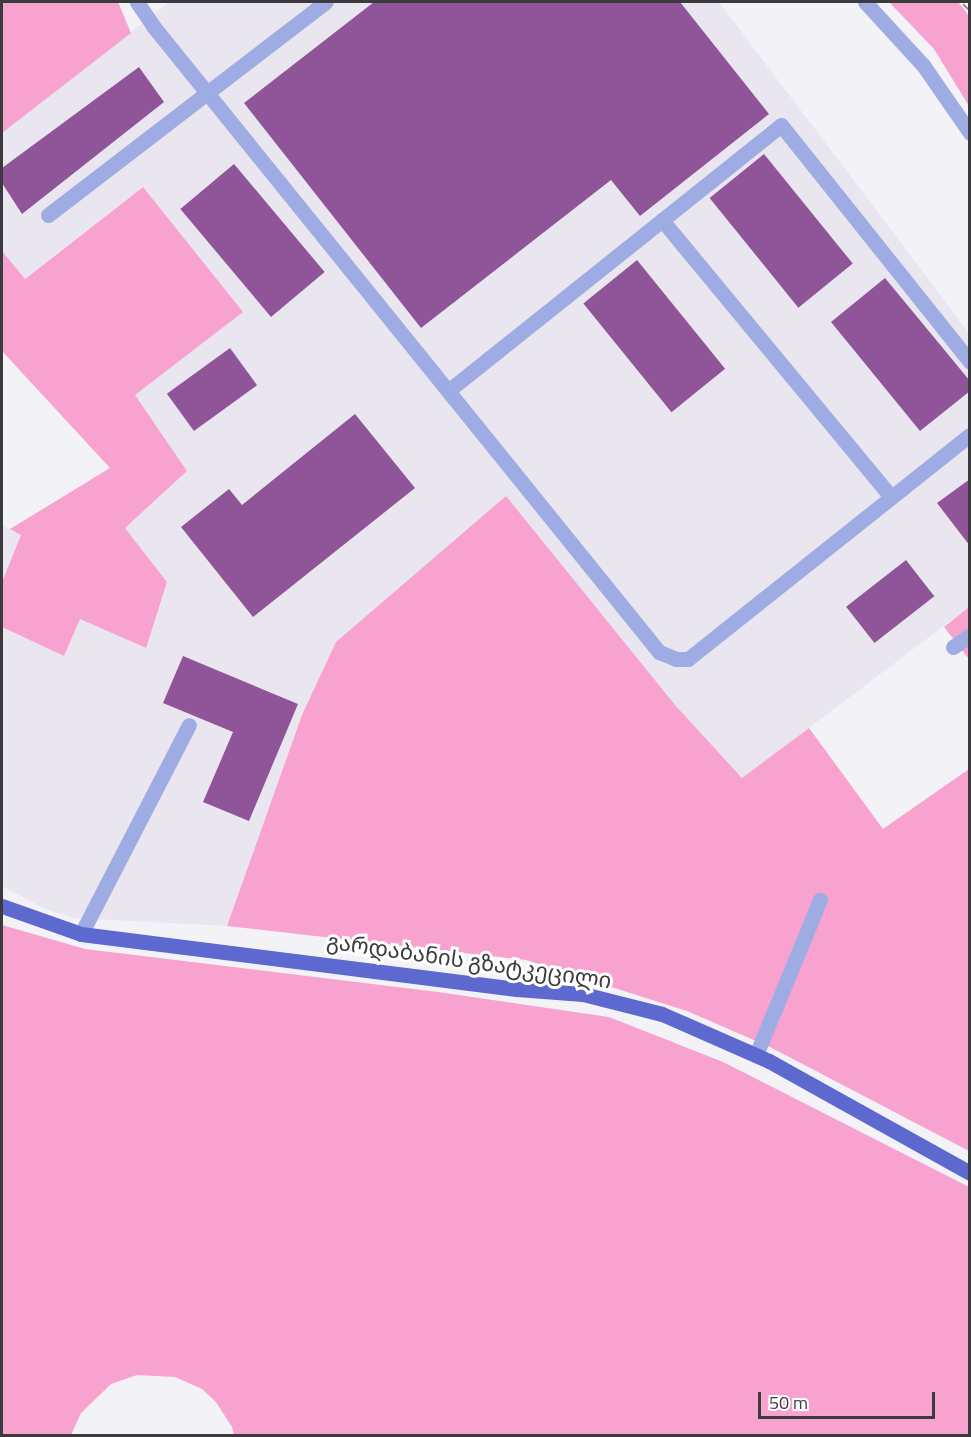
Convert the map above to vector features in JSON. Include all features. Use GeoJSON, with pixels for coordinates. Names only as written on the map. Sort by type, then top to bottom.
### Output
{"type":"FeatureCollection","features":[{"type":"Feature","properties":{"kind":"main road","name":"გარდაბანის გზატკეცილი"},"geometry":{"type":"LineString","coordinates":[[2,906],[81,934],[517,989],[583,994],[662,1014],[756,1055],[969,1173]]}},
{"type":"Feature","properties":{"kind":"street"},"geometry":{"type":"LineString","coordinates":[[136,2],[153,26],[659,652],[676,659],[688,659],[969,435]]}},
{"type":"Feature","properties":{"kind":"street"},"geometry":{"type":"LineString","coordinates":[[48,215],[326,2]]}},
{"type":"Feature","properties":{"kind":"street"},"geometry":{"type":"LineString","coordinates":[[864,2],[923,64],[969,133]]}},
{"type":"Feature","properties":{"kind":"street"},"geometry":{"type":"LineString","coordinates":[[448,391],[781,125],[969,362]]}},
{"type":"Feature","properties":{"kind":"street"},"geometry":{"type":"LineString","coordinates":[[662,220],[891,497]]}},
{"type":"Feature","properties":{"kind":"street"},"geometry":{"type":"LineString","coordinates":[[953,647],[969,635]]}},
{"type":"Feature","properties":{"kind":"street"},"geometry":{"type":"LineString","coordinates":[[81,934],[189,725]]}},
{"type":"Feature","properties":{"kind":"street"},"geometry":{"type":"LineString","coordinates":[[756,1055],[820,900]]}},
{"type":"Feature","properties":{"kind":"shaded area"},"geometry":{"type":"Polygon","coordinates":[[[2,2],[118,2],[131,33],[2,133],[2,2]]]}},
{"type":"Feature","properties":{"kind":"shaded area"},"geometry":{"type":"Polygon","coordinates":[[[169,2],[719,2],[969,333],[969,607],[742,778],[675,705],[302,715],[227,926],[74,918],[43,908],[2,886],[2,627],[64,656],[80,619],[145,648],[167,582],[125,528],[187,471],[135,395],[242,312],[142,187],[24,279],[2,251],[2,133],[169,2]]]}},
{"type":"Feature","properties":{"kind":"shaded area"},"geometry":{"type":"Polygon","coordinates":[[[889,2],[958,2],[965,10],[969,17],[969,106],[934,49],[889,2]]]}},
{"type":"Feature","properties":{"kind":"shaded area"},"geometry":{"type":"Polygon","coordinates":[[[143,187],[243,312],[135,395],[187,471],[125,528],[167,582],[146,648],[80,619],[64,656],[2,627],[2,582],[21,535],[10,529],[110,468],[2,351],[2,251],[25,279],[143,187]]]}},
{"type":"Feature","properties":{"kind":"shaded area"},"geometry":{"type":"Polygon","coordinates":[[[506,496],[675,705],[742,778],[809,728],[883,829],[969,769],[969,1151],[770,1047],[687,1011],[526,960],[227,926],[302,715],[336,642],[506,496]]]}},
{"type":"Feature","properties":{"kind":"shaded area"},"geometry":{"type":"Polygon","coordinates":[[[2,525],[21,534],[2,582],[2,525]]]}},
{"type":"Feature","properties":{"kind":"shaded area"},"geometry":{"type":"Polygon","coordinates":[[[969,607],[969,659],[944,627],[969,607]]]}},
{"type":"Feature","properties":{"kind":"shaded area"},"geometry":{"type":"Polygon","coordinates":[[[2,925],[85,949],[438,992],[609,1017],[723,1062],[969,1187],[969,1435],[234,1435],[232,1427],[216,1402],[202,1389],[175,1377],[137,1375],[111,1384],[81,1413],[71,1435],[2,1435],[2,925]]]}},
{"type":"Feature","properties":{"kind":"building"},"geometry":{"type":"Polygon","coordinates":[[[374,2],[680,2],[769,114],[640,216],[611,180],[421,328],[244,103],[374,2]]]}},
{"type":"Feature","properties":{"kind":"building"},"geometry":{"type":"Polygon","coordinates":[[[139,67],[164,102],[22,214],[2,183],[2,168],[139,67]]]}},
{"type":"Feature","properties":{"kind":"building"},"geometry":{"type":"Polygon","coordinates":[[[764,154],[853,264],[798,308],[710,198],[764,154]]]}},
{"type":"Feature","properties":{"kind":"building"},"geometry":{"type":"Polygon","coordinates":[[[234,164],[325,272],[271,317],[180,209],[234,164]]]}},
{"type":"Feature","properties":{"kind":"building"},"geometry":{"type":"Polygon","coordinates":[[[637,260],[725,369],[671,412],[583,303],[637,260]]]}},
{"type":"Feature","properties":{"kind":"building"},"geometry":{"type":"Polygon","coordinates":[[[885,278],[970,381],[970,391],[920,431],[831,322],[885,278]]]}},
{"type":"Feature","properties":{"kind":"building"},"geometry":{"type":"Polygon","coordinates":[[[230,348],[257,385],[194,431],[167,394],[230,348]]]}},
{"type":"Feature","properties":{"kind":"building"},"geometry":{"type":"Polygon","coordinates":[[[355,414],[415,488],[253,617],[181,527],[229,489],[242,505],[355,414]]]}},
{"type":"Feature","properties":{"kind":"building"},"geometry":{"type":"Polygon","coordinates":[[[970,479],[970,546],[937,503],[970,479]]]}},
{"type":"Feature","properties":{"kind":"building"},"geometry":{"type":"Polygon","coordinates":[[[906,560],[934,596],[874,643],[846,607],[906,560]]]}},
{"type":"Feature","properties":{"kind":"building"},"geometry":{"type":"Polygon","coordinates":[[[183,656],[298,704],[249,821],[203,802],[233,732],[163,703],[183,656]]]}},
{"type":"Feature","properties":{"kind":"railway"},"geometry":{"type":"LineString","coordinates":[[965,2],[970,7]]}}]}
